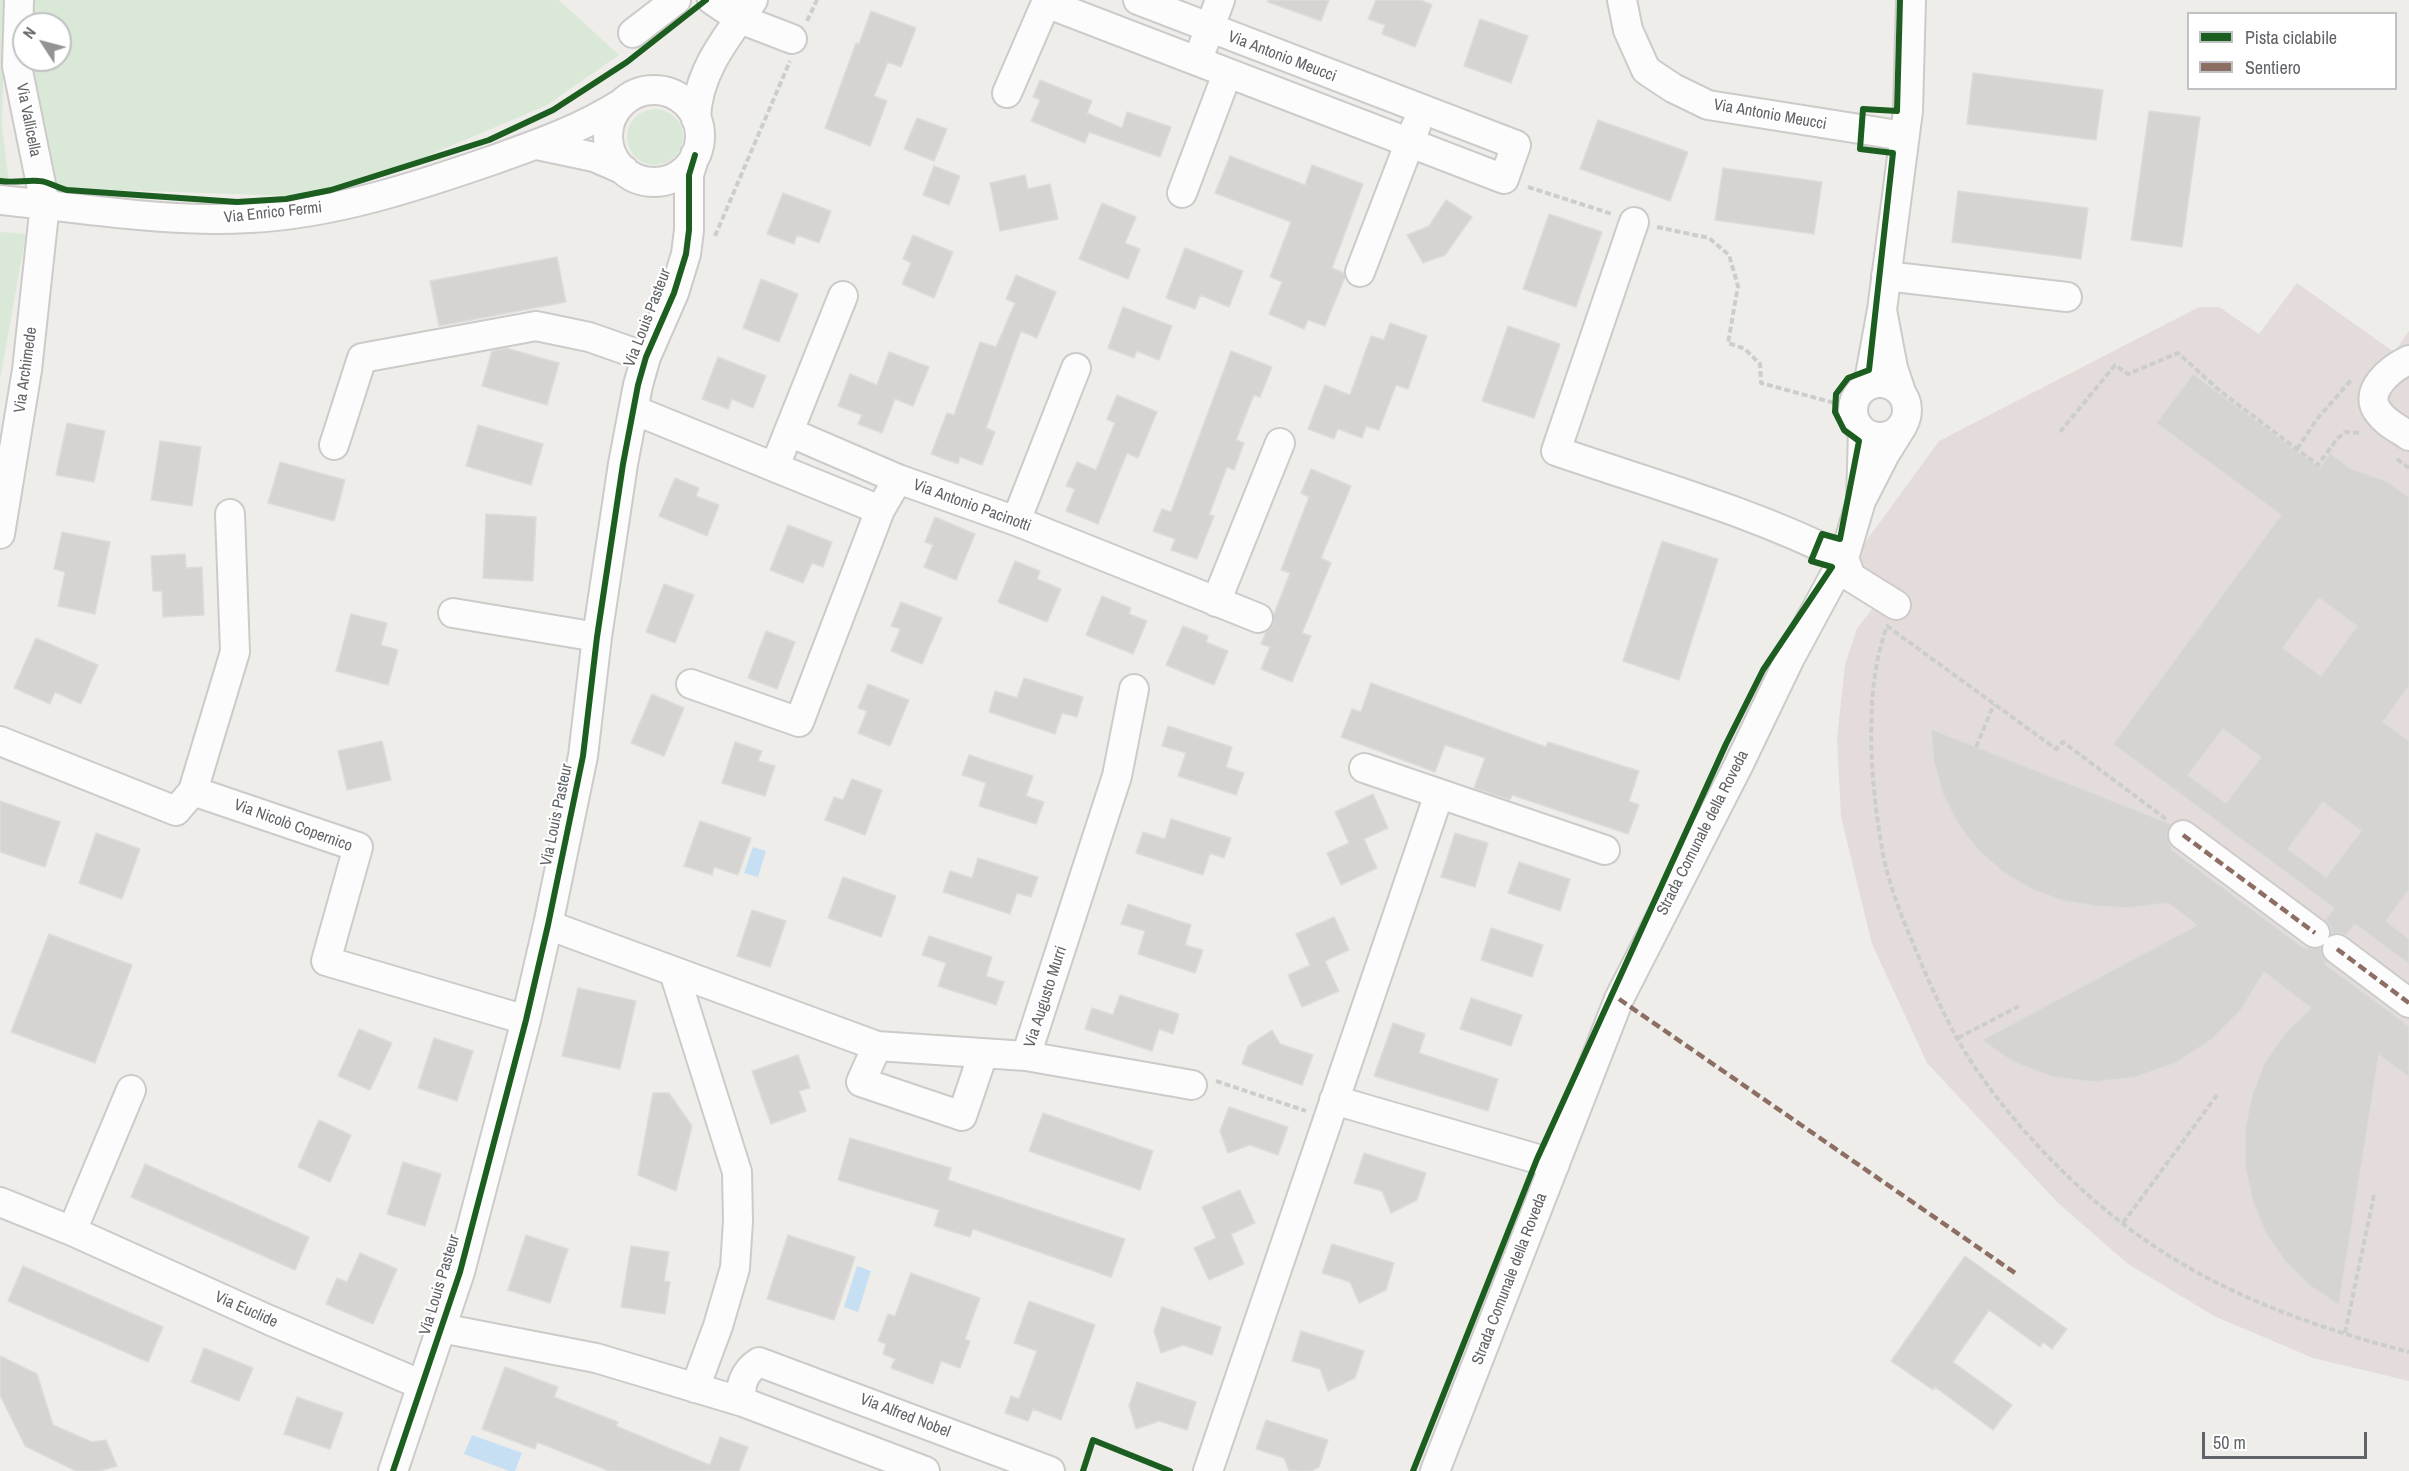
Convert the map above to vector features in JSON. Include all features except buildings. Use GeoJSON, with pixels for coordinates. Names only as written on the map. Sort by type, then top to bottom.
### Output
{"type":"FeatureCollection","features":[{"type":"Feature","properties":{"kind":"street","name":"Via Vallicella"},"geometry":{"type":"LineString","coordinates":[[18,0],[17,66],[45,204]]}},
{"type":"Feature","properties":{"kind":"street"},"geometry":{"type":"LineString","coordinates":[[633,33],[676,0]]}},
{"type":"Feature","properties":{"kind":"street"},"geometry":{"type":"LineString","coordinates":[[712,0],[746,9],[797,39]]}},
{"type":"Feature","properties":{"kind":"street","name":"Via Antonio Meucci"},"geometry":{"type":"LineString","coordinates":[[1138,0],[1516,145],[1504,179]]}},
{"type":"Feature","properties":{"kind":"street","name":"Via Antonio Meucci"},"geometry":{"type":"LineString","coordinates":[[1196,62],[1220,0]]}},
{"type":"Feature","properties":{"kind":"street","name":"Via Antonio Meucci"},"geometry":{"type":"LineString","coordinates":[[1622,0],[1628,30],[1646,70],[1708,105],[1904,136]]}},
{"type":"Feature","properties":{"kind":"street","name":"Strada Comunale della Roveda"},"geometry":{"type":"LineString","coordinates":[[1861,501],[1848,406],[1882,310],[1908,111],[1911,0]]}},
{"type":"Feature","properties":{"kind":"street"},"geometry":{"type":"LineString","coordinates":[[1007,93],[1047,2],[1196,62],[1504,179]]}},
{"type":"Feature","properties":{"kind":"street"},"geometry":{"type":"LineString","coordinates":[[696,119],[701,86],[719,47],[746,9]]}},
{"type":"Feature","properties":{"kind":"street"},"geometry":{"type":"LineString","coordinates":[[651,90],[667,92],[680,98],[691,109],[696,119],[699,136],[695,155],[687,166],[676,175],[664,180],[637,176],[612,153],[608,135],[612,117],[622,103],[633,95],[682,77],[719,47]]}},
{"type":"Feature","properties":{"kind":"street"},"geometry":{"type":"LineString","coordinates":[[1182,193],[1227,74]]}},
{"type":"Feature","properties":{"kind":"street","name":"Via Enrico Fermi"},"geometry":{"type":"LineString","coordinates":[[0,200],[190,218],[250,218],[314,211],[404,189],[537,145],[583,126],[622,103]]}},
{"type":"Feature","properties":{"kind":"street"},"geometry":{"type":"LineString","coordinates":[[1360,273],[1422,110]]}},
{"type":"Feature","properties":{"kind":"street"},"geometry":{"type":"LineString","coordinates":[[537,145],[594,157],[661,188],[700,238]]}},
{"type":"Feature","properties":{"kind":"street","name":"Via Louis Pasteur"},"geometry":{"type":"LineString","coordinates":[[393,1471],[460,1272],[526,1020],[548,925],[583,756],[597,638],[623,464],[638,385],[646,357],[674,293],[686,254],[700,238],[689,175],[695,155]]}},
{"type":"Feature","properties":{"kind":"street","name":"Via Archimede"},"geometry":{"type":"LineString","coordinates":[[0,534],[27,370],[45,204]]}},
{"type":"Feature","properties":{"kind":"street"},"geometry":{"type":"LineString","coordinates":[[1634,222],[1556,451],[1754,519],[1818,544],[1844,558],[1851,577],[1896,605]]}},
{"type":"Feature","properties":{"kind":"street"},"geometry":{"type":"LineString","coordinates":[[1886,276],[2067,297]]}},
{"type":"Feature","properties":{"kind":"street"},"geometry":{"type":"LineString","coordinates":[[775,466],[843,296]]}},
{"type":"Feature","properties":{"kind":"street","name":"Strada Comunale della Roveda"},"geometry":{"type":"LineString","coordinates":[[1435,1471],[1619,999],[1738,766],[1790,658],[1844,558],[1861,501],[1903,425],[1907,409],[1893,368],[1882,310]]}},
{"type":"Feature","properties":{"kind":"street"},"geometry":{"type":"LineString","coordinates":[[334,445],[362,358],[536,326],[589,337],[646,357]]}},
{"type":"Feature","properties":{"kind":"street"},"geometry":{"type":"LineString","coordinates":[[2401,446],[2378,412],[2373,400],[2376,388],[2387,374],[2409,360]]}},
{"type":"Feature","properties":{"kind":"street"},"geometry":{"type":"LineString","coordinates":[[1016,521],[1076,368]]}},
{"type":"Feature","properties":{"kind":"street"},"geometry":{"type":"LineString","coordinates":[[1901,392],[1886,384],[1848,406],[1880,438],[1889,436],[1903,425]]}},
{"type":"Feature","properties":{"kind":"street"},"geometry":{"type":"LineString","coordinates":[[634,410],[880,510]]}},
{"type":"Feature","properties":{"kind":"street"},"geometry":{"type":"LineString","coordinates":[[789,432],[898,479]]}},
{"type":"Feature","properties":{"kind":"street"},"geometry":{"type":"LineString","coordinates":[[1216,602],[1280,443]]}},
{"type":"Feature","properties":{"kind":"street","name":"Via Antonio Pacinotti"},"geometry":{"type":"LineString","coordinates":[[691,684],[799,722],[880,510],[898,479],[1016,521],[1258,618]]}},
{"type":"Feature","properties":{"kind":"street"},"geometry":{"type":"LineString","coordinates":[[0,741],[176,811],[193,791],[235,651],[230,514]]}},
{"type":"Feature","properties":{"kind":"street"},"geometry":{"type":"LineString","coordinates":[[453,614],[597,638]]}},
{"type":"Feature","properties":{"kind":"street","name":"Via Augusto Murri"},"geometry":{"type":"LineString","coordinates":[[548,925],[877,1046],[1026,1056],[1117,776],[1134,689]]}},
{"type":"Feature","properties":{"kind":"street"},"geometry":{"type":"LineString","coordinates":[[1364,768],[1605,850]]}},
{"type":"Feature","properties":{"kind":"street","name":"Via Nicolò Copernico"},"geometry":{"type":"LineString","coordinates":[[193,791],[358,847],[326,961],[526,1020]]}},
{"type":"Feature","properties":{"kind":"street"},"geometry":{"type":"LineString","coordinates":[[1208,1471],[1439,794]]}},
{"type":"Feature","properties":{"kind":"street"},"geometry":{"type":"LineString","coordinates":[[2179,830],[2409,1003]]}},
{"type":"Feature","properties":{"kind":"street"},"geometry":{"type":"LineString","coordinates":[[674,972],[737,1172],[738,1221],[735,1268],[711,1346],[695,1388]]}},
{"type":"Feature","properties":{"kind":"street"},"geometry":{"type":"LineString","coordinates":[[877,1046],[861,1082],[962,1116],[983,1054]]}},
{"type":"Feature","properties":{"kind":"street"},"geometry":{"type":"LineString","coordinates":[[1026,1056],[1192,1085]]}},
{"type":"Feature","properties":{"kind":"street"},"geometry":{"type":"LineString","coordinates":[[72,1231],[131,1090]]}},
{"type":"Feature","properties":{"kind":"street"},"geometry":{"type":"LineString","coordinates":[[1331,1109],[1555,1164]]}},
{"type":"Feature","properties":{"kind":"street","name":"Via Euclide"},"geometry":{"type":"LineString","coordinates":[[0,1202],[72,1231],[269,1320],[422,1385]]}},
{"type":"Feature","properties":{"kind":"street"},"geometry":{"type":"LineString","coordinates":[[441,1328],[596,1358],[743,1402],[925,1471]]}},
{"type":"Feature","properties":{"kind":"street","name":"Via Alfred Nobel"},"geometry":{"type":"LineString","coordinates":[[711,1346],[1050,1471]]}},
{"type":"Feature","properties":{"kind":"street"},"geometry":{"type":"LineString","coordinates":[[743,1402],[740,1392],[744,1378],[751,1367],[759,1362]]}},
{"type":"Feature","properties":{"kind":"path"},"geometry":{"type":"LineString","coordinates":[[700,238],[817,0]]}},
{"type":"Feature","properties":{"kind":"path"},"geometry":{"type":"LineString","coordinates":[[1504,179],[1634,222],[1709,238],[1729,255],[1738,286],[1728,344],[1744,348],[1760,364],[1761,383],[1848,406]]}},
{"type":"Feature","properties":{"kind":"path"},"geometry":{"type":"LineString","coordinates":[[2060,432],[2115,365],[2128,374],[2178,353],[2220,391],[2318,465],[2345,432],[2360,432],[2368,438]]}},
{"type":"Feature","properties":{"kind":"path"},"geometry":{"type":"LineString","coordinates":[[2297,449],[2317,419],[2357,373]]}},
{"type":"Feature","properties":{"kind":"path"},"geometry":{"type":"LineString","coordinates":[[2401,446],[2409,468]]}},
{"type":"Feature","properties":{"kind":"path"},"geometry":{"type":"LineString","coordinates":[[2179,830],[2063,741],[2056,749],[1887,626],[1873,684],[1870,730],[1882,851],[1904,924],[1935,995],[1958,1038],[2001,1101],[2043,1151],[2097,1204],[2148,1242],[2219,1284],[2310,1323],[2409,1352]]}},
{"type":"Feature","properties":{"kind":"path"},"geometry":{"type":"LineString","coordinates":[[1976,747],[1994,704]]}},
{"type":"Feature","properties":{"kind":"path"},"geometry":{"type":"LineString","coordinates":[[1958,1038],[2019,1006]]}},
{"type":"Feature","properties":{"kind":"path"},"geometry":{"type":"LineString","coordinates":[[1192,1085],[1217,1081],[1331,1109]]}},
{"type":"Feature","properties":{"kind":"path"},"geometry":{"type":"LineString","coordinates":[[2122,1223],[2217,1095]]}},
{"type":"Feature","properties":{"kind":"path"},"geometry":{"type":"LineString","coordinates":[[2345,1334],[2374,1195]]}},
{"type":"Feature","properties":{"kind":"shaded area"},"geometry":{"type":"Polygon","coordinates":[[[2297,283],[2394,352],[2409,331],[2409,1381],[2313,1358],[2214,1316],[2128,1264],[2058,1203],[1927,1063],[1872,944],[1841,817],[1837,738],[1845,665],[1857,628],[1885,593],[1858,571],[1864,544],[1939,441],[2199,307],[2219,307],[2259,334],[2297,283]]]}},
{"type":"Feature","properties":{"kind":"green space"},"geometry":{"type":"Polygon","coordinates":[[[0,0],[5,0],[2,127],[9,183],[0,182],[0,0]]]}},
{"type":"Feature","properties":{"kind":"green space"},"geometry":{"type":"Polygon","coordinates":[[[33,0],[559,0],[619,55],[547,105],[385,174],[294,196],[55,188],[32,72],[72,72],[72,12],[32,12],[33,0]]]}},
{"type":"Feature","properties":{"kind":"green space"},"geometry":{"type":"Polygon","coordinates":[[[649,109],[661,109],[671,113],[679,121],[683,137],[679,153],[671,161],[661,165],[649,165],[639,161],[631,153],[627,143],[627,131],[631,121],[639,113],[649,109]]]}},
{"type":"Feature","properties":{"kind":"green space"},"geometry":{"type":"Polygon","coordinates":[[[0,232],[26,234],[0,380],[0,232]]]}},
{"type":"Feature","properties":{"kind":"water"},"geometry":{"type":"Polygon","coordinates":[[[753,847],[766,851],[758,877],[744,873],[753,847]]]}},
{"type":"Feature","properties":{"kind":"water"},"geometry":{"type":"Polygon","coordinates":[[[857,1266],[871,1271],[858,1312],[844,1307],[857,1266]]]}},
{"type":"Feature","properties":{"kind":"water"},"geometry":{"type":"Polygon","coordinates":[[[472,1435],[522,1453],[515,1471],[509,1471],[464,1454],[472,1435]]]}},
{"type":"Feature","properties":{"kind":"marked path"},"geometry":{"type":"LineString","coordinates":[[2183,835],[2315,933]]}},
{"type":"Feature","properties":{"kind":"marked path"},"geometry":{"type":"LineString","coordinates":[[2337,949],[2409,1003]]}},
{"type":"Feature","properties":{"kind":"marked path"},"geometry":{"type":"LineString","coordinates":[[1619,999],[2015,1273]]}},
{"type":"Feature","properties":{"kind":"cycle path"},"geometry":{"type":"LineString","coordinates":[[0,181],[39,181],[67,190],[237,202],[286,199],[331,190],[489,140],[553,110],[627,62],[706,0]]}},
{"type":"Feature","properties":{"kind":"cycle path"},"geometry":{"type":"LineString","coordinates":[[1413,1471],[1537,1159],[1726,744],[1763,670],[1832,567],[1811,561],[1822,534],[1840,539],[1859,441],[1844,430],[1835,412],[1836,394],[1848,378],[1869,370],[1893,153],[1860,149],[1863,109],[1897,111],[1900,0]]}},
{"type":"Feature","properties":{"kind":"cycle path"},"geometry":{"type":"LineString","coordinates":[[393,1471],[460,1272],[526,1020],[548,925],[583,756],[597,637],[623,464],[638,385],[646,357],[674,293],[686,254],[689,230],[689,175],[695,155]]}},
{"type":"Feature","properties":{"kind":"cycle path"},"geometry":{"type":"LineString","coordinates":[[1083,1471],[1093,1440],[1170,1471]]}}]}
